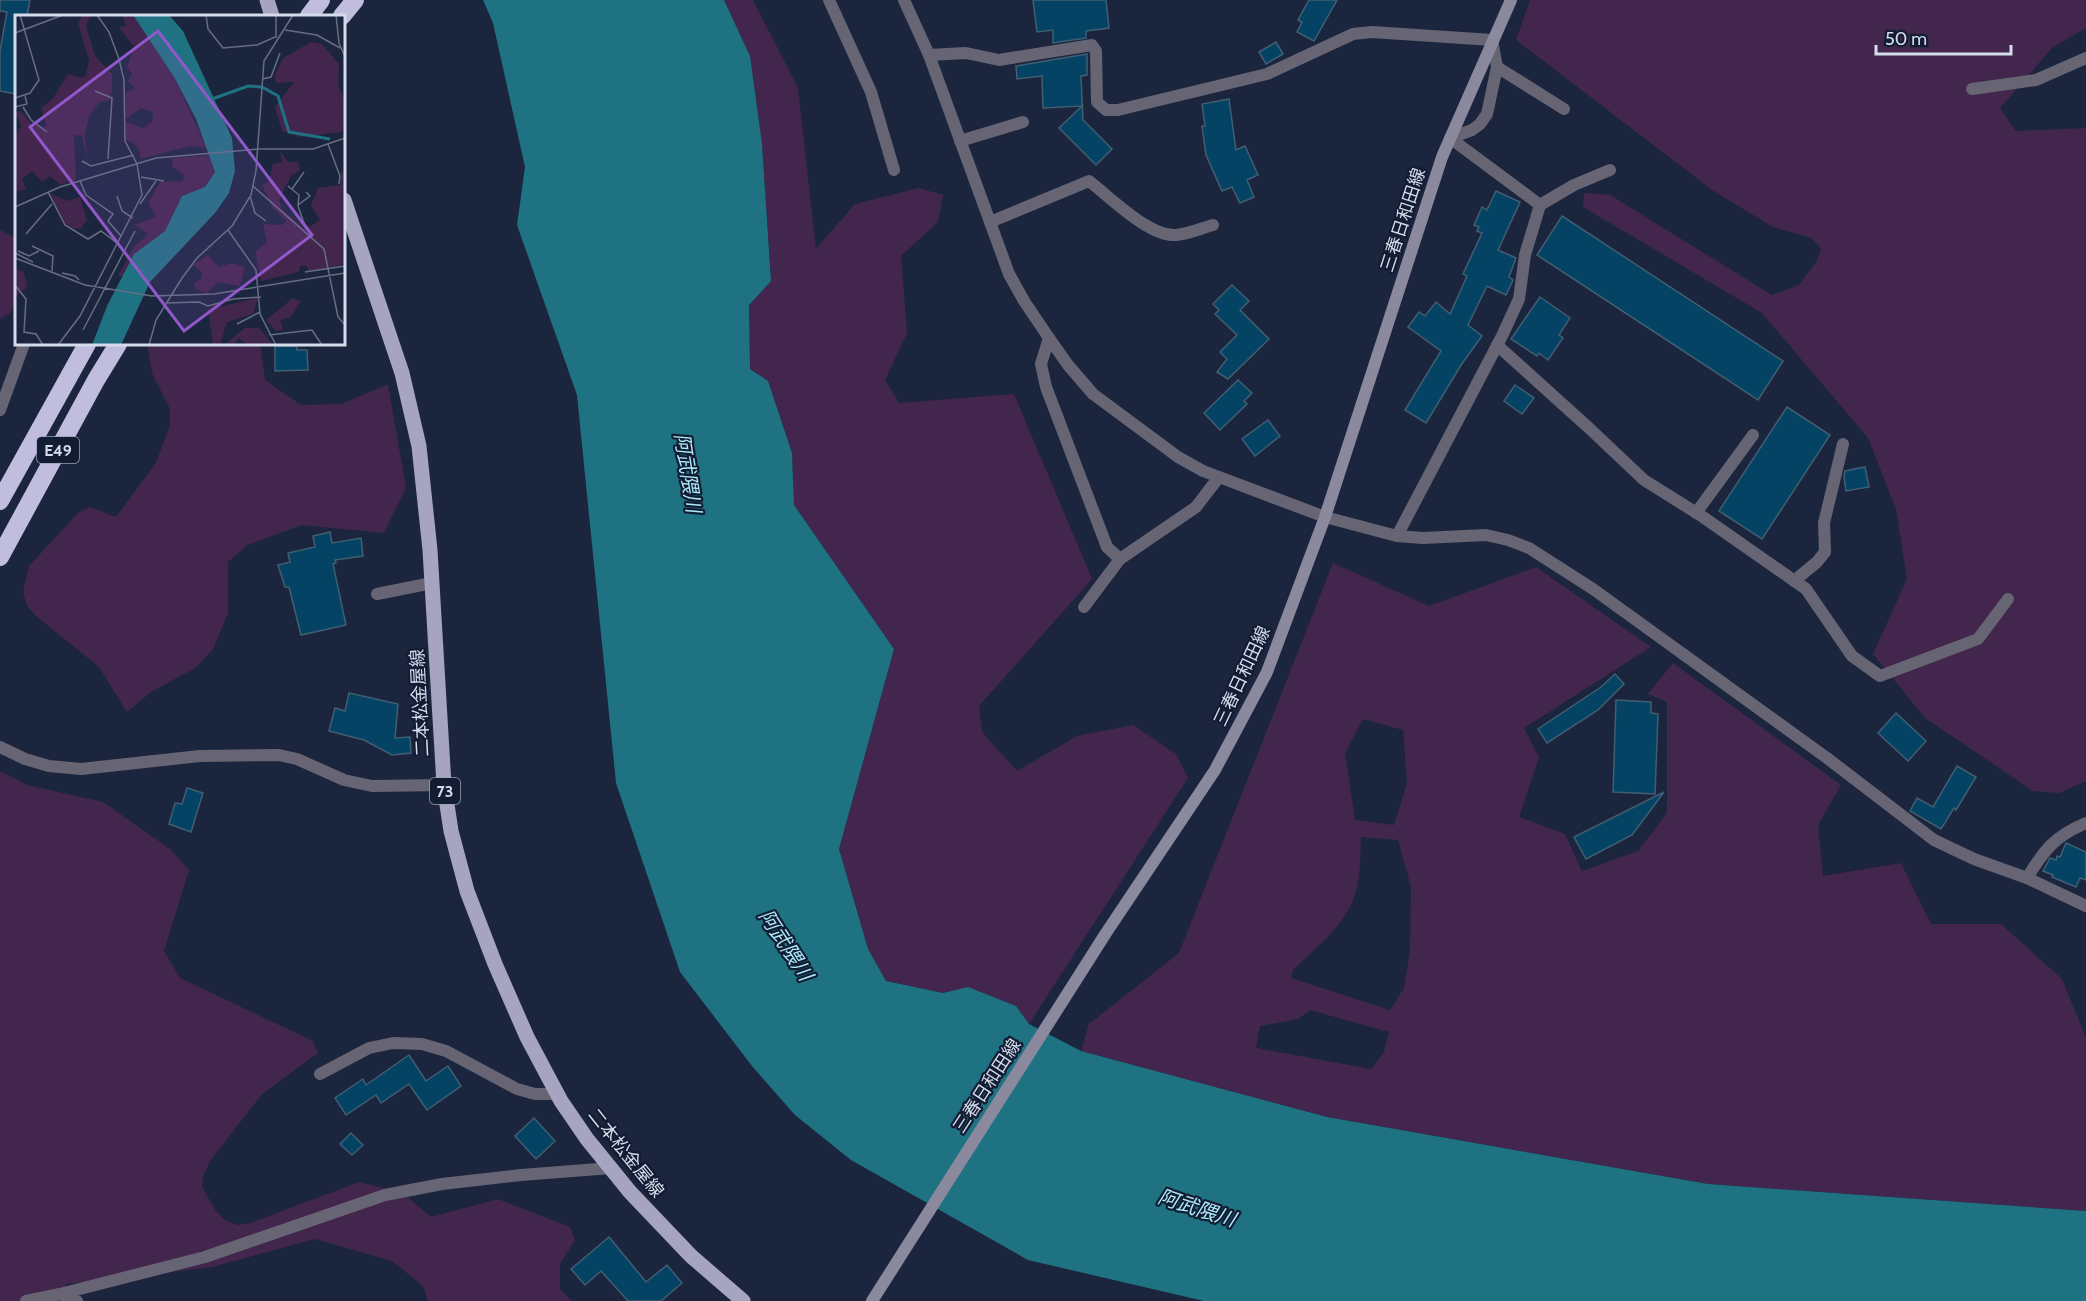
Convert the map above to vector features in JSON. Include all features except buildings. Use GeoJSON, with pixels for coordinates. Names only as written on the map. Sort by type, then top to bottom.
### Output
{"type":"FeatureCollection","features":[{"type":"Feature","properties":{"kind":"highway"},"geometry":{"type":"LineString","coordinates":[[310,15],[321,0]]}},
{"type":"Feature","properties":{"kind":"highway"},"geometry":{"type":"LineString","coordinates":[[343,15],[355,0]]}},
{"type":"Feature","properties":{"kind":"highway","name":"E49"},"geometry":{"type":"LineString","coordinates":[[0,501],[86,345]]}},
{"type":"Feature","properties":{"kind":"highway","name":"E49"},"geometry":{"type":"LineString","coordinates":[[0,557],[84,400],[117,345]]}},
{"type":"Feature","properties":{"kind":"main road"},"geometry":{"type":"LineString","coordinates":[[267,0],[272,15]]}},
{"type":"Feature","properties":{"kind":"main road","name":"三春日和田線"},"geometry":{"type":"LineString","coordinates":[[872,1301],[1119,914],[1215,770],[1267,672],[1325,517],[1399,292],[1421,216],[1450,138],[1511,0]]}},
{"type":"Feature","properties":{"kind":"main road","name":"二本松金屋線"},"geometry":{"type":"LineString","coordinates":[[345,203],[402,373],[417,435],[432,583],[444,784],[451,831],[467,891],[495,964],[527,1037],[558,1094],[587,1139],[630,1192],[691,1256],[743,1301]]}},
{"type":"Feature","properties":{"kind":"street"},"geometry":{"type":"LineString","coordinates":[[829,0],[871,92],[894,170]]}},
{"type":"Feature","properties":{"kind":"street"},"geometry":{"type":"LineString","coordinates":[[904,0],[929,55],[1009,274],[1024,302],[1049,338],[1093,394],[1168,451],[1203,471],[1325,517],[1397,536],[1423,538],[1486,535],[1529,548],[1593,589],[1827,758],[1934,840],[1974,859],[2027,878],[2086,906]]}},
{"type":"Feature","properties":{"kind":"street"},"geometry":{"type":"LineString","coordinates":[[929,55],[966,53],[999,60],[1092,45],[1096,51],[1097,102],[1106,110],[1118,110],[1267,74],[1353,34],[1372,32],[1492,40],[1497,67],[1487,114],[1472,130],[1450,138]]}},
{"type":"Feature","properties":{"kind":"street"},"geometry":{"type":"LineString","coordinates":[[1972,89],[2036,80],[2086,58]]}},
{"type":"Feature","properties":{"kind":"street"},"geometry":{"type":"LineString","coordinates":[[1497,67],[1564,109]]}},
{"type":"Feature","properties":{"kind":"street"},"geometry":{"type":"LineString","coordinates":[[960,141],[1023,122]]}},
{"type":"Feature","properties":{"kind":"street"},"geometry":{"type":"LineString","coordinates":[[1450,138],[1540,205]]}},
{"type":"Feature","properties":{"kind":"street"},"geometry":{"type":"LineString","coordinates":[[1397,536],[1497,345],[1519,298],[1525,255],[1540,205],[1574,185],[1610,170]]}},
{"type":"Feature","properties":{"kind":"street"},"geometry":{"type":"LineString","coordinates":[[990,222],[1089,181],[1139,220],[1163,233],[1176,235],[1213,225]]}},
{"type":"Feature","properties":{"kind":"street"},"geometry":{"type":"LineString","coordinates":[[1049,338],[1041,364],[1046,387],[1107,547],[1120,560]]}},
{"type":"Feature","properties":{"kind":"street"},"geometry":{"type":"LineString","coordinates":[[0,410],[24,345]]}},
{"type":"Feature","properties":{"kind":"street"},"geometry":{"type":"LineString","coordinates":[[1497,345],[1644,480],[1806,589],[1852,656],[1880,676],[1978,639],[2008,599]]}},
{"type":"Feature","properties":{"kind":"street"},"geometry":{"type":"LineString","coordinates":[[1696,513],[1753,435]]}},
{"type":"Feature","properties":{"kind":"street"},"geometry":{"type":"LineString","coordinates":[[1794,581],[1817,562],[1825,552],[1824,523],[1843,444]]}},
{"type":"Feature","properties":{"kind":"street"},"geometry":{"type":"LineString","coordinates":[[1084,607],[1120,560],[1196,507],[1219,477]]}},
{"type":"Feature","properties":{"kind":"street"},"geometry":{"type":"LineString","coordinates":[[377,594],[432,583]]}},
{"type":"Feature","properties":{"kind":"street"},"geometry":{"type":"LineString","coordinates":[[0,747],[25,759],[49,766],[81,769],[200,756],[279,755],[297,759],[344,780],[372,786],[444,784]]}},
{"type":"Feature","properties":{"kind":"street"},"geometry":{"type":"LineString","coordinates":[[2027,878],[2042,855],[2064,834],[2086,823]]}},
{"type":"Feature","properties":{"kind":"street"},"geometry":{"type":"LineString","coordinates":[[320,1074],[369,1048],[393,1043],[422,1044],[446,1051],[517,1089],[535,1094],[558,1094]]}},
{"type":"Feature","properties":{"kind":"street"},"geometry":{"type":"LineString","coordinates":[[26,1301],[205,1257],[385,1195],[442,1184],[611,1168]]}},
{"type":"Feature","properties":{"kind":"street"},"geometry":{"type":"LineString","coordinates":[[60,1294],[77,1301]]}},
{"type":"Feature","properties":{"kind":"shaded area"},"geometry":{"type":"Polygon","coordinates":[[[724,0],[753,0],[798,88],[816,249],[855,204],[919,188],[943,195],[938,222],[901,256],[907,333],[885,380],[899,403],[1014,394],[1092,579],[979,706],[982,732],[1017,771],[1077,736],[1133,725],[1176,754],[1188,778],[1029,1024],[1016,1006],[968,988],[943,993],[886,981],[868,949],[839,849],[894,649],[794,505],[792,453],[768,381],[750,369],[749,304],[771,280],[762,144],[750,56],[724,0]]]}},
{"type":"Feature","properties":{"kind":"shaded area"},"geometry":{"type":"Polygon","coordinates":[[[1530,0],[2086,0],[2086,28],[2052,48],[2000,108],[2016,131],[2086,128],[2086,781],[2059,793],[2033,791],[1925,718],[1873,654],[1907,579],[1896,509],[1868,438],[1762,313],[1583,207],[1584,193],[1610,195],[1772,295],[1799,285],[1816,262],[1821,249],[1812,238],[1773,227],[1712,190],[1516,40],[1530,0]]]}},
{"type":"Feature","properties":{"kind":"shaded area"},"geometry":{"type":"Polygon","coordinates":[[[0,230],[15,238],[15,306],[10,313],[0,319],[0,230]]]}},
{"type":"Feature","properties":{"kind":"shaded area"},"geometry":{"type":"Polygon","coordinates":[[[147,345],[260,345],[265,380],[301,405],[342,404],[388,384],[406,488],[384,533],[301,525],[248,545],[228,562],[228,613],[213,649],[195,668],[151,692],[127,712],[99,667],[36,616],[27,606],[23,592],[29,566],[78,513],[90,507],[116,517],[156,463],[170,425],[170,409],[152,373],[147,345]]]}},
{"type":"Feature","properties":{"kind":"shaded area"},"geometry":{"type":"Polygon","coordinates":[[[1333,563],[1429,606],[1536,567],[1651,647],[1524,728],[1539,757],[1519,817],[1565,834],[1582,871],[1638,851],[1667,813],[1667,702],[1648,694],[1673,663],[1841,785],[1818,825],[1823,876],[1901,863],[1931,924],[2001,924],[2062,979],[2086,1038],[2086,1211],[1708,1184],[1327,1117],[1081,1051],[1089,1024],[1179,953],[1333,563]],[[1363,719],[1345,753],[1355,820],[1394,825],[1407,783],[1403,730],[1363,719]],[[1361,837],[1355,895],[1347,913],[1318,947],[1293,970],[1291,978],[1390,1010],[1404,988],[1410,951],[1411,887],[1398,840],[1361,837]],[[1310,1010],[1298,1019],[1260,1026],[1256,1048],[1371,1069],[1384,1052],[1389,1032],[1310,1010]]]}},
{"type":"Feature","properties":{"kind":"shaded area"},"geometry":{"type":"Polygon","coordinates":[[[0,771],[27,785],[103,802],[170,849],[189,870],[164,951],[180,978],[313,1041],[318,1053],[262,1094],[210,1161],[204,1174],[202,1187],[216,1211],[225,1220],[238,1225],[251,1223],[359,1182],[403,1193],[431,1217],[498,1199],[570,1227],[575,1240],[560,1264],[560,1289],[572,1301],[428,1301],[423,1286],[392,1261],[315,1239],[212,1267],[66,1284],[61,1301],[0,1301],[0,771]]]}},
{"type":"Feature","properties":{"kind":"water","name":"阿武隈川"},"geometry":{"type":"Polygon","coordinates":[[[483,0],[724,0],[750,56],[762,144],[771,281],[749,305],[750,369],[768,381],[792,453],[794,505],[894,649],[839,849],[868,949],[886,981],[943,993],[968,987],[1016,1006],[1029,1024],[1081,1051],[1327,1117],[1708,1184],[2086,1211],[2086,1301],[1204,1301],[1028,1260],[851,1160],[795,1115],[752,1066],[680,972],[616,783],[577,395],[517,225],[525,167],[493,23],[483,0]]]}}]}
